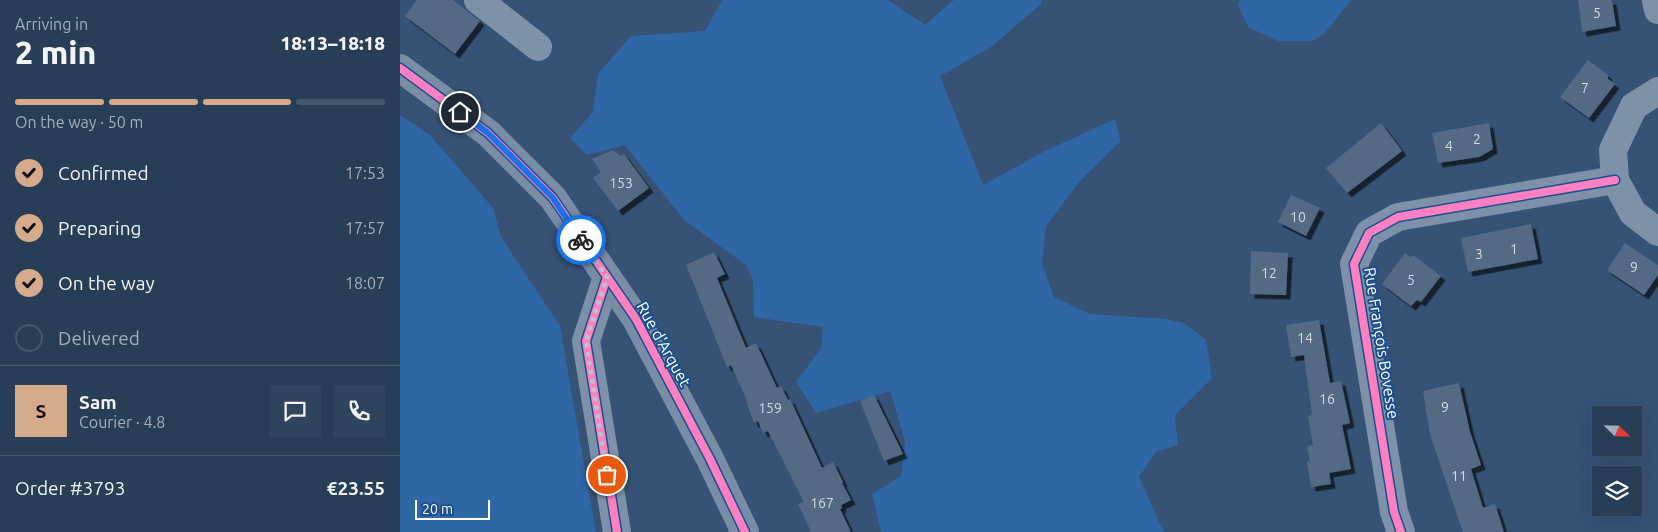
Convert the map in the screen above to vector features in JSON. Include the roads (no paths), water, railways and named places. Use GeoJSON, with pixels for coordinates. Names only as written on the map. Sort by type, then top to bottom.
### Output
{"type":"FeatureCollection","features":[{"type":"Feature","properties":{"kind":"street"},"geometry":{"type":"LineString","coordinates":[[478,0],[538,47]]}},
{"type":"Feature","properties":{"kind":"street"},"geometry":{"type":"LineString","coordinates":[[1656,0],[1658,10]]}},
{"type":"Feature","properties":{"kind":"street","name":"Rue d'Arquet"},"geometry":{"type":"LineString","coordinates":[[400,68],[488,133],[553,198],[640,327],[710,459],[745,532]]}},
{"type":"Feature","properties":{"kind":"street"},"geometry":{"type":"LineString","coordinates":[[1658,91],[1634,106],[1612,150],[1615,180],[1633,213],[1658,232]]}},
{"type":"Feature","properties":{"kind":"street","name":"Rue François Bovesse"},"geometry":{"type":"LineString","coordinates":[[1401,532],[1394,512],[1354,264],[1369,233],[1398,217],[1615,180]]}},
{"type":"Feature","properties":{"kind":"street"},"geometry":{"type":"LineString","coordinates":[[607,277],[586,341],[617,532]]}}]}
